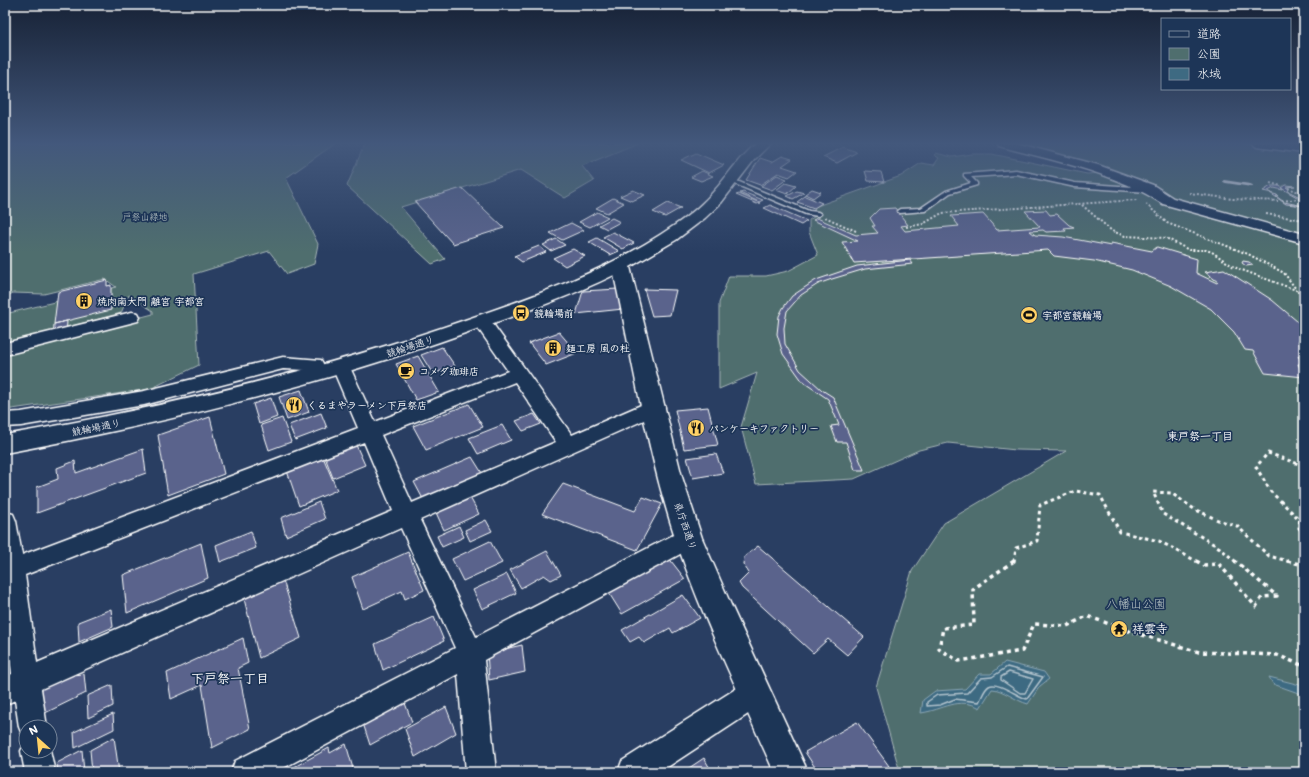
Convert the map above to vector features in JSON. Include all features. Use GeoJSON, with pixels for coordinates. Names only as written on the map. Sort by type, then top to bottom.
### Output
{"type":"FeatureCollection","features":[{"type":"Feature","properties":{"kind":"street"},"geometry":{"type":"LineString","coordinates":[[1123,179],[1152,190],[1168,201],[1304,238]]}},
{"type":"Feature","properties":{"kind":"street","name":"競輪場通り"},"geometry":{"type":"LineString","coordinates":[[5,444],[167,413],[342,367],[482,321],[554,295],[621,266],[670,236],[716,199],[730,180]]}},
{"type":"Feature","properties":{"kind":"street","name":"県庁西通り"},"geometry":{"type":"LineString","coordinates":[[621,266],[670,477],[689,538],[755,693],[791,772]]}},
{"type":"Feature","properties":{"kind":"street"},"geometry":{"type":"LineString","coordinates":[[5,349],[132,316]]}},
{"type":"Feature","properties":{"kind":"street"},"geometry":{"type":"LineString","coordinates":[[482,321],[568,444]]}},
{"type":"Feature","properties":{"kind":"street"},"geometry":{"type":"LineString","coordinates":[[5,420],[21,419],[144,398],[283,363],[315,364],[316,374]]}},
{"type":"Feature","properties":{"kind":"street"},"geometry":{"type":"LineString","coordinates":[[342,367],[406,515],[470,653],[481,772]]}},
{"type":"Feature","properties":{"kind":"street"},"geometry":{"type":"LineString","coordinates":[[13,569],[519,374]]}},
{"type":"Feature","properties":{"kind":"street"},"geometry":{"type":"LineString","coordinates":[[15,686],[654,407]]}},
{"type":"Feature","properties":{"kind":"street"},"geometry":{"type":"LineString","coordinates":[[5,521],[13,569],[15,686],[29,719]]}},
{"type":"Feature","properties":{"kind":"street"},"geometry":{"type":"LineString","coordinates":[[246,772],[689,538]]}},
{"type":"Feature","properties":{"kind":"street"},"geometry":{"type":"LineString","coordinates":[[634,772],[755,693]]}},
{"type":"Feature","properties":{"kind":"street"},"geometry":{"type":"LineString","coordinates":[[38,759],[40,772]]}},
{"type":"Feature","properties":{"kind":"lane"},"geometry":{"type":"LineString","coordinates":[[900,211],[924,210],[948,192],[975,184],[970,179]]}},
{"type":"Feature","properties":{"kind":"lane"},"geometry":{"type":"LineString","coordinates":[[1049,179],[1075,185],[1152,190]]}},
{"type":"Feature","properties":{"kind":"lane"},"geometry":{"type":"LineString","coordinates":[[730,180],[808,213],[818,214]]}},
{"type":"Feature","properties":{"kind":"path"},"geometry":{"type":"LineString","coordinates":[[1270,183],[1282,186]]}},
{"type":"Feature","properties":{"kind":"path"},"geometry":{"type":"LineString","coordinates":[[1288,188],[1303,193],[1304,197]]}},
{"type":"Feature","properties":{"kind":"path"},"geometry":{"type":"LineString","coordinates":[[1182,192],[1233,199],[1278,201]]}},
{"type":"Feature","properties":{"kind":"path"},"geometry":{"type":"LineString","coordinates":[[906,227],[923,224],[942,213],[1128,202],[1142,199],[1167,223],[1248,254],[1284,272],[1296,290]]}},
{"type":"Feature","properties":{"kind":"path"},"geometry":{"type":"LineString","coordinates":[[1282,200],[1299,199]]}},
{"type":"Feature","properties":{"kind":"path"},"geometry":{"type":"LineString","coordinates":[[1082,205],[1112,231],[1125,236],[1166,238],[1189,250],[1206,250],[1212,252],[1234,267],[1304,293]]}},
{"type":"Feature","properties":{"kind":"path"},"geometry":{"type":"LineString","coordinates":[[818,214],[856,231]]}},
{"type":"Feature","properties":{"kind":"path"},"geometry":{"type":"LineString","coordinates":[[1304,466],[1268,453],[1256,467],[1271,492],[1300,520],[1299,528],[1304,533]]}},
{"type":"Feature","properties":{"kind":"path"},"geometry":{"type":"LineString","coordinates":[[1304,565],[1269,556],[1237,526],[1218,520],[1194,509],[1171,493],[1152,492],[1163,514],[1220,548],[1277,596],[1262,597],[1256,607],[1219,564],[1204,565],[1159,541],[1120,532],[1100,495],[1075,491],[1040,505],[1037,540],[1016,548],[1014,562],[973,589],[974,625],[943,628],[939,649],[960,661],[1022,651],[1034,624],[1067,626],[1087,616],[1129,631],[1199,652],[1277,656],[1304,666]]}},
{"type":"Feature","properties":{"kind":"green space","name":"戸祭山緑地"},"geometry":{"type":"Polygon","coordinates":[[[5,179],[287,179],[318,244],[314,264],[287,274],[269,251],[194,274],[199,365],[150,389],[5,410],[5,353],[153,314],[153,311],[129,295],[121,313],[5,344],[5,314],[116,287],[105,279],[44,294],[13,293],[5,297],[5,179]]]}},
{"type":"Feature","properties":{"kind":"green space"},"geometry":{"type":"Polygon","coordinates":[[[350,179],[491,179],[401,207],[445,259],[432,264],[347,186],[350,179]]]}},
{"type":"Feature","properties":{"kind":"green space"},"geometry":{"type":"Polygon","coordinates":[[[536,179],[593,179],[594,181],[565,198],[536,179]]]}},
{"type":"Feature","properties":{"kind":"green space","name":"八幡山公園"},"geometry":{"type":"Polygon","coordinates":[[[892,179],[1304,179],[1304,772],[900,772],[876,687],[912,571],[944,523],[1066,451],[1016,450],[948,443],[919,450],[854,479],[756,484],[741,427],[757,373],[719,389],[719,303],[729,276],[766,276],[788,271],[818,255],[809,232],[809,220],[817,215],[814,207],[892,179]]]}},
{"type":"Feature","properties":{"kind":"water"},"geometry":{"type":"Polygon","coordinates":[[[1005,662],[1044,672],[1049,679],[1040,686],[1028,704],[1000,691],[992,689],[980,708],[965,703],[921,713],[923,700],[935,691],[965,689],[979,674],[991,674],[1005,662]]]}},
{"type":"Feature","properties":{"kind":"water"},"geometry":{"type":"Polygon","coordinates":[[[1269,677],[1304,686],[1304,695],[1273,684],[1269,677]]]}},
{"type":"Feature","properties":{"kind":"building"},"geometry":{"type":"Polygon","coordinates":[[[746,179],[769,179],[760,185],[746,179]]]}},
{"type":"Feature","properties":{"kind":"building"},"geometry":{"type":"Polygon","coordinates":[[[771,179],[787,179],[772,190],[761,186],[771,179]]]}},
{"type":"Feature","properties":{"kind":"building"},"geometry":{"type":"Polygon","coordinates":[[[867,179],[883,179],[884,182],[868,181],[867,179]]]}},
{"type":"Feature","properties":{"kind":"building"},"geometry":{"type":"Polygon","coordinates":[[[785,183],[796,186],[787,194],[776,190],[785,183]]]}},
{"type":"Feature","properties":{"kind":"building"},"geometry":{"type":"Polygon","coordinates":[[[1285,185],[1295,186],[1286,187],[1289,189],[1288,191],[1304,199],[1304,201],[1281,188],[1285,185]]]}},
{"type":"Feature","properties":{"kind":"building"},"geometry":{"type":"Polygon","coordinates":[[[1271,186],[1280,186],[1283,190],[1274,188],[1268,191],[1272,193],[1263,191],[1271,186]]]}},
{"type":"Feature","properties":{"kind":"building"},"geometry":{"type":"Polygon","coordinates":[[[462,188],[504,228],[453,244],[415,202],[462,188]]]}},
{"type":"Feature","properties":{"kind":"building"},"geometry":{"type":"Polygon","coordinates":[[[812,189],[821,192],[813,198],[805,194],[812,189]]]}},
{"type":"Feature","properties":{"kind":"building"},"geometry":{"type":"Polygon","coordinates":[[[633,190],[645,195],[632,201],[620,196],[633,190]]]}},
{"type":"Feature","properties":{"kind":"building"},"geometry":{"type":"Polygon","coordinates":[[[797,191],[804,193],[793,199],[787,196],[797,191]]]}},
{"type":"Feature","properties":{"kind":"building"},"geometry":{"type":"Polygon","coordinates":[[[743,192],[763,200],[759,202],[740,193],[743,192]]]}},
{"type":"Feature","properties":{"kind":"building"},"geometry":{"type":"Polygon","coordinates":[[[1270,193],[1277,195],[1278,196],[1276,196],[1284,202],[1304,206],[1286,204],[1270,193]]]}},
{"type":"Feature","properties":{"kind":"building"},"geometry":{"type":"Polygon","coordinates":[[[739,194],[760,203],[757,204],[736,195],[739,194]]]}},
{"type":"Feature","properties":{"kind":"building"},"geometry":{"type":"Polygon","coordinates":[[[805,196],[822,203],[814,208],[797,202],[805,196]]]}},
{"type":"Feature","properties":{"kind":"building"},"geometry":{"type":"Polygon","coordinates":[[[613,198],[624,203],[607,213],[596,208],[613,198]]]}},
{"type":"Feature","properties":{"kind":"building"},"geometry":{"type":"Polygon","coordinates":[[[668,203],[681,208],[665,217],[653,212],[668,203]]]}},
{"type":"Feature","properties":{"kind":"building"},"geometry":{"type":"Polygon","coordinates":[[[770,205],[807,221],[801,225],[764,208],[770,205]]]}},
{"type":"Feature","properties":{"kind":"building"},"geometry":{"type":"Polygon","coordinates":[[[895,208],[908,225],[901,226],[905,231],[959,226],[951,216],[983,214],[997,230],[1040,227],[1025,211],[1046,210],[1050,215],[1057,214],[1069,225],[1074,227],[1064,228],[1066,231],[1030,231],[1035,235],[1063,237],[1111,246],[1111,243],[1152,251],[1157,247],[1197,259],[1196,273],[1217,283],[1218,282],[1205,272],[1224,269],[1272,300],[1304,327],[1304,340],[1298,341],[1304,351],[1304,356],[1298,356],[1303,364],[1298,364],[1304,377],[1265,373],[1253,351],[1245,350],[1234,332],[1211,309],[1171,286],[1132,270],[1094,261],[1054,256],[1048,250],[854,263],[842,242],[858,241],[813,220],[817,218],[856,235],[878,233],[872,226],[875,226],[870,218],[879,209],[895,208]]]}},
{"type":"Feature","properties":{"kind":"building"},"geometry":{"type":"Polygon","coordinates":[[[597,212],[608,217],[590,227],[579,222],[597,212]]]}},
{"type":"Feature","properties":{"kind":"building"},"geometry":{"type":"Polygon","coordinates":[[[612,218],[620,222],[607,229],[599,225],[612,218]]]}},
{"type":"Feature","properties":{"kind":"building"},"geometry":{"type":"Polygon","coordinates":[[[571,223],[584,230],[562,240],[550,233],[571,223]]]}},
{"type":"Feature","properties":{"kind":"building"},"geometry":{"type":"Polygon","coordinates":[[[613,232],[634,243],[623,249],[603,237],[613,232]]]}},
{"type":"Feature","properties":{"kind":"building"},"geometry":{"type":"Polygon","coordinates":[[[597,238],[619,251],[610,255],[589,242],[597,238]]]}},
{"type":"Feature","properties":{"kind":"building"},"geometry":{"type":"Polygon","coordinates":[[[556,239],[565,245],[551,251],[543,245],[556,239]]]}},
{"type":"Feature","properties":{"kind":"building"},"geometry":{"type":"Polygon","coordinates":[[[539,246],[546,252],[522,262],[514,256],[539,246]]]}},
{"type":"Feature","properties":{"kind":"building"},"geometry":{"type":"Polygon","coordinates":[[[573,249],[585,256],[565,266],[553,258],[573,249]]]}},
{"type":"Feature","properties":{"kind":"building"},"geometry":{"type":"Polygon","coordinates":[[[910,260],[913,264],[865,269],[818,284],[801,295],[787,311],[784,328],[785,344],[800,370],[822,390],[833,397],[864,470],[855,470],[846,442],[837,442],[831,426],[839,425],[828,399],[803,382],[783,354],[777,334],[779,316],[792,296],[816,280],[857,266],[910,260]]]}},
{"type":"Feature","properties":{"kind":"building"},"geometry":{"type":"Polygon","coordinates":[[[1243,261],[1249,262],[1253,265],[1246,266],[1242,263],[1243,261]]]}},
{"type":"Feature","properties":{"kind":"building","name":"焼肉南大門 離宮 宇都宮"},"geometry":{"type":"Polygon","coordinates":[[[107,280],[107,286],[111,285],[111,310],[54,324],[58,292],[107,280]]]}},
{"type":"Feature","properties":{"kind":"building"},"geometry":{"type":"Polygon","coordinates":[[[618,289],[623,309],[576,314],[583,291],[618,289]]]}},
{"type":"Feature","properties":{"kind":"building"},"geometry":{"type":"Polygon","coordinates":[[[644,289],[676,290],[670,315],[652,316],[644,289]]]}},
{"type":"Feature","properties":{"kind":"building"},"geometry":{"type":"Polygon","coordinates":[[[67,321],[66,337],[53,340],[54,324],[67,321]]]}},
{"type":"Feature","properties":{"kind":"building","name":"麺工房 風の杜"},"geometry":{"type":"Polygon","coordinates":[[[559,332],[577,353],[546,365],[529,343],[559,332]]]}},
{"type":"Feature","properties":{"kind":"building"},"geometry":{"type":"Polygon","coordinates":[[[442,347],[455,366],[433,374],[421,355],[442,347]]]}},
{"type":"Feature","properties":{"kind":"building"},"geometry":{"type":"Polygon","coordinates":[[[418,356],[439,392],[416,400],[396,364],[418,356]]]}},
{"type":"Feature","properties":{"kind":"building","name":"くるまやラーメン下戸祭店"},"geometry":{"type":"Polygon","coordinates":[[[301,390],[309,412],[287,420],[279,397],[301,390]]]}},
{"type":"Feature","properties":{"kind":"building"},"geometry":{"type":"Polygon","coordinates":[[[271,398],[277,417],[259,424],[253,404],[271,398]]]}},
{"type":"Feature","properties":{"kind":"building"},"geometry":{"type":"Polygon","coordinates":[[[469,404],[483,427],[426,450],[413,426],[469,404]]]}},
{"type":"Feature","properties":{"kind":"building","name":"パンケーキファクトリー"},"geometry":{"type":"Polygon","coordinates":[[[708,407],[718,445],[684,449],[675,410],[708,407]]]}},
{"type":"Feature","properties":{"kind":"building"},"geometry":{"type":"Polygon","coordinates":[[[321,413],[327,428],[295,440],[289,425],[321,413]]]}},
{"type":"Feature","properties":{"kind":"building"},"geometry":{"type":"Polygon","coordinates":[[[534,414],[541,424],[523,431],[516,421],[534,414]]]}},
{"type":"Feature","properties":{"kind":"building"},"geometry":{"type":"Polygon","coordinates":[[[210,417],[224,474],[168,495],[158,435],[210,417]]]}},
{"type":"Feature","properties":{"kind":"building"},"geometry":{"type":"Polygon","coordinates":[[[282,418],[291,442],[269,450],[261,425],[282,418]]]}},
{"type":"Feature","properties":{"kind":"building"},"geometry":{"type":"Polygon","coordinates":[[[502,425],[511,440],[478,454],[469,438],[502,425]]]}},
{"type":"Feature","properties":{"kind":"building"},"geometry":{"type":"Polygon","coordinates":[[[356,445],[365,465],[333,478],[325,457],[356,445]]]}},
{"type":"Feature","properties":{"kind":"building"},"geometry":{"type":"Polygon","coordinates":[[[143,449],[146,473],[37,513],[37,487],[58,479],[57,468],[75,461],[76,473],[143,449]]]}},
{"type":"Feature","properties":{"kind":"building"},"geometry":{"type":"Polygon","coordinates":[[[716,454],[723,473],[693,478],[687,458],[716,454]]]}},
{"type":"Feature","properties":{"kind":"building"},"geometry":{"type":"Polygon","coordinates":[[[323,457],[337,490],[299,506],[287,471],[323,457]]]}},
{"type":"Feature","properties":{"kind":"building"},"geometry":{"type":"Polygon","coordinates":[[[472,457],[482,473],[423,499],[414,482],[472,457]]]}},
{"type":"Feature","properties":{"kind":"building"},"geometry":{"type":"Polygon","coordinates":[[[563,484],[635,511],[643,497],[662,504],[637,550],[542,514],[563,484]]]}},
{"type":"Feature","properties":{"kind":"building"},"geometry":{"type":"Polygon","coordinates":[[[467,492],[479,514],[444,530],[433,506],[467,492]]]}},
{"type":"Feature","properties":{"kind":"building"},"geometry":{"type":"Polygon","coordinates":[[[319,502],[325,519],[286,536],[281,518],[319,502]]]}},
{"type":"Feature","properties":{"kind":"building"},"geometry":{"type":"Polygon","coordinates":[[[486,520],[492,531],[470,541],[465,530],[486,520]]]}},
{"type":"Feature","properties":{"kind":"building"},"geometry":{"type":"Polygon","coordinates":[[[459,526],[464,537],[442,547],[437,536],[459,526]]]}},
{"type":"Feature","properties":{"kind":"building"},"geometry":{"type":"Polygon","coordinates":[[[251,531],[256,548],[220,562],[216,545],[251,531]]]}},
{"type":"Feature","properties":{"kind":"building"},"geometry":{"type":"Polygon","coordinates":[[[490,541],[502,563],[463,581],[452,559],[490,541]]]}},
{"type":"Feature","properties":{"kind":"building"},"geometry":{"type":"Polygon","coordinates":[[[201,543],[208,578],[127,613],[123,575],[201,543]]]}},
{"type":"Feature","properties":{"kind":"building"},"geometry":{"type":"Polygon","coordinates":[[[758,546],[864,637],[847,655],[828,639],[813,653],[742,588],[739,583],[749,573],[743,564],[744,557],[758,546]]]}},
{"type":"Feature","properties":{"kind":"building"},"geometry":{"type":"Polygon","coordinates":[[[547,551],[561,575],[551,580],[544,575],[521,588],[510,570],[547,551]]]}},
{"type":"Feature","properties":{"kind":"building"},"geometry":{"type":"Polygon","coordinates":[[[408,552],[424,590],[405,599],[402,591],[363,609],[352,577],[408,552]]]}},
{"type":"Feature","properties":{"kind":"building"},"geometry":{"type":"Polygon","coordinates":[[[668,557],[685,579],[622,614],[607,590],[668,557]]]}},
{"type":"Feature","properties":{"kind":"building"},"geometry":{"type":"Polygon","coordinates":[[[507,574],[516,593],[482,609],[473,590],[507,574]]]}},
{"type":"Feature","properties":{"kind":"building"},"geometry":{"type":"Polygon","coordinates":[[[282,577],[301,638],[259,658],[243,595],[282,577]]]}},
{"type":"Feature","properties":{"kind":"building"},"geometry":{"type":"Polygon","coordinates":[[[683,595],[700,618],[673,633],[670,628],[644,643],[639,637],[630,642],[622,630],[683,595]]]}},
{"type":"Feature","properties":{"kind":"building"},"geometry":{"type":"Polygon","coordinates":[[[111,609],[113,627],[79,642],[78,622],[111,609]]]}},
{"type":"Feature","properties":{"kind":"building"},"geometry":{"type":"Polygon","coordinates":[[[434,617],[444,641],[383,670],[375,644],[434,617]]]}},
{"type":"Feature","properties":{"kind":"building"},"geometry":{"type":"Polygon","coordinates":[[[243,638],[248,663],[238,668],[250,729],[212,748],[202,685],[171,699],[167,673],[243,638]]]}},
{"type":"Feature","properties":{"kind":"building"},"geometry":{"type":"Polygon","coordinates":[[[522,645],[525,672],[489,680],[487,653],[522,645]]]}},
{"type":"Feature","properties":{"kind":"building"},"geometry":{"type":"Polygon","coordinates":[[[84,674],[86,693],[41,715],[39,690],[72,675],[84,674]]]}},
{"type":"Feature","properties":{"kind":"building"},"geometry":{"type":"Polygon","coordinates":[[[112,685],[113,706],[88,718],[87,696],[112,685]]]}},
{"type":"Feature","properties":{"kind":"building"},"geometry":{"type":"Polygon","coordinates":[[[402,695],[412,722],[370,745],[361,717],[402,695]]]}},
{"type":"Feature","properties":{"kind":"building"},"geometry":{"type":"Polygon","coordinates":[[[446,707],[456,733],[415,757],[405,729],[446,707]]]}},
{"type":"Feature","properties":{"kind":"building"},"geometry":{"type":"Polygon","coordinates":[[[113,714],[114,729],[75,748],[74,732],[113,714]]]}},
{"type":"Feature","properties":{"kind":"building"},"geometry":{"type":"Polygon","coordinates":[[[857,722],[889,766],[880,772],[818,772],[805,752],[857,722]]]}},
{"type":"Feature","properties":{"kind":"building"},"geometry":{"type":"Polygon","coordinates":[[[114,737],[119,772],[92,772],[90,750],[114,737]]]}},
{"type":"Feature","properties":{"kind":"building"},"geometry":{"type":"Polygon","coordinates":[[[346,744],[354,772],[285,772],[329,748],[330,753],[346,744]]]}},
{"type":"Feature","properties":{"kind":"building"},"geometry":{"type":"Polygon","coordinates":[[[82,750],[84,772],[58,772],[57,763],[82,750]]]}},
{"type":"Feature","properties":{"kind":"building"},"geometry":{"type":"Polygon","coordinates":[[[704,758],[712,772],[683,772],[704,758]]]}},
{"type":"Feature","properties":{"kind":"railway"},"geometry":{"type":"LineString","coordinates":[[1224,181],[1250,185],[1252,186],[1226,182],[1224,181]]}},
{"type":"Feature","properties":{"kind":"place","name":"焼肉南大門 離宮 宇都宮"},"geometry":{"type":"Point","coordinates":[84,301]}},
{"type":"Feature","properties":{"kind":"place","name":"競輪場前"},"geometry":{"type":"Point","coordinates":[521,313]}},
{"type":"Feature","properties":{"kind":"place","name":"宇都宮競輪場"},"geometry":{"type":"Point","coordinates":[1029,315]}},
{"type":"Feature","properties":{"kind":"place","name":"麺工房 風の杜"},"geometry":{"type":"Point","coordinates":[553,348]}},
{"type":"Feature","properties":{"kind":"place","name":"コメダ珈琲店"},"geometry":{"type":"Point","coordinates":[406,371]}},
{"type":"Feature","properties":{"kind":"place","name":"くるまやラーメン下戸祭店"},"geometry":{"type":"Point","coordinates":[294,405]}},
{"type":"Feature","properties":{"kind":"place","name":"パンケーキファクトリー"},"geometry":{"type":"Point","coordinates":[696,428]}},
{"type":"Feature","properties":{"kind":"place","name":"祥雲寺"},"geometry":{"type":"Point","coordinates":[1119,629]}},
{"type":"Feature","properties":{"kind":"district","name":"東戸祭一丁目"},"geometry":{"type":"Point","coordinates":[1200,436]}},
{"type":"Feature","properties":{"kind":"district","name":"下戸祭一丁目"},"geometry":{"type":"Point","coordinates":[230,678]}}]}
